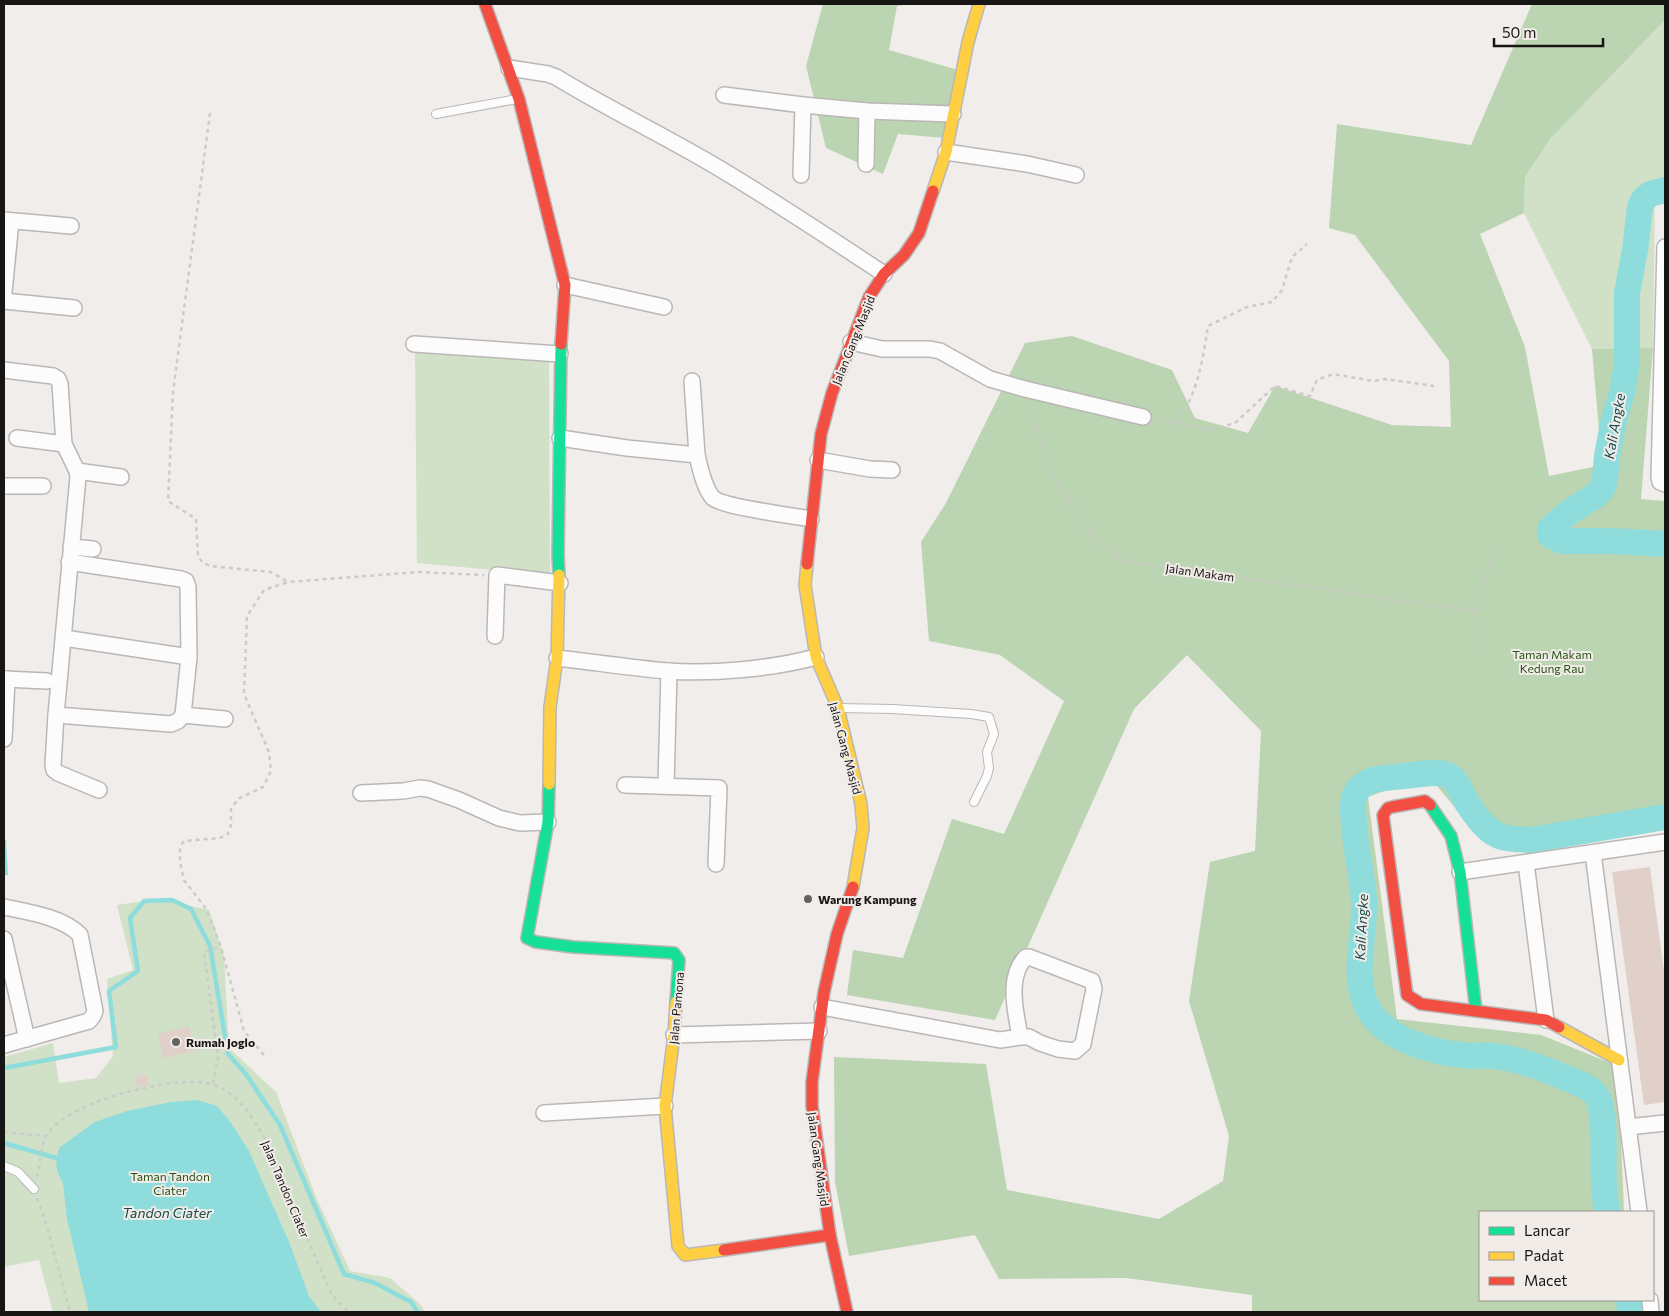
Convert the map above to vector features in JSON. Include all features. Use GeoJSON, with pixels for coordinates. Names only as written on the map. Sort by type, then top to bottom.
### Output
{"type":"FeatureCollection","features":[{"type":"Feature","properties":{"kind":"street","name":"Jalan Pamona"},"geometry":{"type":"LineString","coordinates":[[485,4],[519,99],[566,285],[560,354],[558,555],[560,583],[557,658],[550,707],[548,822],[529,921],[528,938],[536,943],[555,946],[674,953],[679,960],[674,1035],[666,1106],[678,1246],[683,1254],[715,1252],[830,1235]]}},
{"type":"Feature","properties":{"kind":"street","name":"Jalan Gang Masjid"},"geometry":{"type":"LineString","coordinates":[[847,1312],[830,1235],[812,1106],[812,1082],[824,992],[838,934],[854,883],[863,828],[861,804],[838,708],[816,657],[805,585],[811,519],[821,434],[832,393],[869,297],[884,274],[904,256],[919,233],[946,152],[968,42],[979,4]]}},
{"type":"Feature","properties":{"kind":"street"},"geometry":{"type":"LineString","coordinates":[[509,68],[548,74],[602,105],[644,125],[721,169],[884,274]]}},
{"type":"Feature","properties":{"kind":"street"},"geometry":{"type":"LineString","coordinates":[[724,95],[867,111],[954,114]]}},
{"type":"Feature","properties":{"kind":"street"},"geometry":{"type":"LineString","coordinates":[[801,175],[803,105]]}},
{"type":"Feature","properties":{"kind":"street"},"geometry":{"type":"LineString","coordinates":[[866,164],[867,111]]}},
{"type":"Feature","properties":{"kind":"street"},"geometry":{"type":"LineString","coordinates":[[946,152],[1027,164],[1076,175]]}},
{"type":"Feature","properties":{"kind":"street"},"geometry":{"type":"LineString","coordinates":[[4,292],[8,221],[71,226]]}},
{"type":"Feature","properties":{"kind":"street"},"geometry":{"type":"LineString","coordinates":[[1665,247],[1659,477],[1660,482],[1665,484]]}},
{"type":"Feature","properties":{"kind":"street"},"geometry":{"type":"LineString","coordinates":[[566,285],[664,307]]}},
{"type":"Feature","properties":{"kind":"street"},"geometry":{"type":"LineString","coordinates":[[4,301],[74,308]]}},
{"type":"Feature","properties":{"kind":"street"},"geometry":{"type":"LineString","coordinates":[[851,342],[882,349],[930,349],[940,351],[990,379],[1143,417]]}},
{"type":"Feature","properties":{"kind":"street"},"geometry":{"type":"LineString","coordinates":[[414,344],[560,354]]}},
{"type":"Feature","properties":{"kind":"street"},"geometry":{"type":"LineString","coordinates":[[4,370],[53,376],[58,379],[60,384],[64,444],[78,477],[69,562],[53,765],[54,770],[58,773],[98,790]]}},
{"type":"Feature","properties":{"kind":"street"},"geometry":{"type":"LineString","coordinates":[[692,381],[697,455],[702,476],[714,498],[725,503],[752,509],[811,519]]}},
{"type":"Feature","properties":{"kind":"street"},"geometry":{"type":"LineString","coordinates":[[17,438],[64,444]]}},
{"type":"Feature","properties":{"kind":"street"},"geometry":{"type":"LineString","coordinates":[[560,438],[627,448],[697,455]]}},
{"type":"Feature","properties":{"kind":"street"},"geometry":{"type":"LineString","coordinates":[[818,460],[870,469],[892,470]]}},
{"type":"Feature","properties":{"kind":"street"},"geometry":{"type":"LineString","coordinates":[[77,471],[121,477]]}},
{"type":"Feature","properties":{"kind":"street"},"geometry":{"type":"LineString","coordinates":[[4,486],[43,486]]}},
{"type":"Feature","properties":{"kind":"street"},"geometry":{"type":"LineString","coordinates":[[71,547],[93,549]]}},
{"type":"Feature","properties":{"kind":"street"},"geometry":{"type":"LineString","coordinates":[[56,715],[171,724],[178,721],[183,715],[189,657],[188,587],[186,581],[69,562]]}},
{"type":"Feature","properties":{"kind":"street"},"geometry":{"type":"LineString","coordinates":[[495,636],[497,575],[560,583]]}},
{"type":"Feature","properties":{"kind":"street"},"geometry":{"type":"LineString","coordinates":[[64,638],[189,657]]}},
{"type":"Feature","properties":{"kind":"street"},"geometry":{"type":"LineString","coordinates":[[557,658],[669,671],[708,671],[791,664],[816,657]]}},
{"type":"Feature","properties":{"kind":"street"},"geometry":{"type":"LineString","coordinates":[[666,786],[669,671]]}},
{"type":"Feature","properties":{"kind":"street"},"geometry":{"type":"LineString","coordinates":[[4,739],[5,686],[47,681]]}},
{"type":"Feature","properties":{"kind":"street"},"geometry":{"type":"LineString","coordinates":[[183,715],[225,719]]}},
{"type":"Feature","properties":{"kind":"street"},"geometry":{"type":"LineString","coordinates":[[625,785],[719,788],[716,864]]}},
{"type":"Feature","properties":{"kind":"street"},"geometry":{"type":"LineString","coordinates":[[360,793],[428,789],[459,800],[499,818],[520,823],[548,822]]}},
{"type":"Feature","properties":{"kind":"street"},"geometry":{"type":"LineString","coordinates":[[1476,1011],[1460,872],[1451,836],[1428,802],[1392,806],[1385,811],[1383,816],[1407,994],[1421,1004],[1546,1020],[1619,1060]]}},
{"type":"Feature","properties":{"kind":"street"},"geometry":{"type":"LineString","coordinates":[[1460,872],[1665,842]]}},
{"type":"Feature","properties":{"kind":"street"},"geometry":{"type":"LineString","coordinates":[[1593,853],[1638,1211]]}},
{"type":"Feature","properties":{"kind":"street"},"geometry":{"type":"LineString","coordinates":[[1526,863],[1546,1020]]}},
{"type":"Feature","properties":{"kind":"street"},"geometry":{"type":"LineString","coordinates":[[4,907],[41,915],[74,928],[80,935],[95,1011],[89,1021],[4,1045]]}},
{"type":"Feature","properties":{"kind":"street"},"geometry":{"type":"LineString","coordinates":[[4,939],[27,1039]]}},
{"type":"Feature","properties":{"kind":"street"},"geometry":{"type":"LineString","coordinates":[[822,1007],[1000,1040],[1029,1037],[1040,1043],[1071,1052],[1079,1049],[1083,1044],[1094,989],[1092,981],[1026,957],[1019,967],[1014,993],[1020,1037]]}},
{"type":"Feature","properties":{"kind":"street"},"geometry":{"type":"LineString","coordinates":[[674,1035],[819,1031]]}},
{"type":"Feature","properties":{"kind":"street"},"geometry":{"type":"LineString","coordinates":[[544,1113],[666,1106]]}},
{"type":"Feature","properties":{"kind":"street"},"geometry":{"type":"LineString","coordinates":[[1628,1127],[1665,1123]]}},
{"type":"Feature","properties":{"kind":"lane"},"geometry":{"type":"LineString","coordinates":[[436,114],[519,99]]}},
{"type":"Feature","properties":{"kind":"lane"},"geometry":{"type":"LineString","coordinates":[[838,708],[892,709],[971,714],[989,717],[994,734],[987,752],[989,768],[974,802]]}},
{"type":"Feature","properties":{"kind":"lane"},"geometry":{"type":"LineString","coordinates":[[4,1166],[18,1172],[34,1189]]}},
{"type":"Feature","properties":{"kind":"path"},"geometry":{"type":"LineString","coordinates":[[210,113],[173,392],[168,501],[196,518],[198,556],[202,562],[210,566],[271,572],[288,582]]}},
{"type":"Feature","properties":{"kind":"path"},"geometry":{"type":"LineString","coordinates":[[1176,423],[1186,411],[1202,365],[1208,326],[1247,307],[1272,302],[1282,290],[1292,256],[1307,244]]}},
{"type":"Feature","properties":{"kind":"path"},"geometry":{"type":"LineString","coordinates":[[1143,417],[1212,430],[1234,423],[1275,386],[1310,396],[1317,380],[1333,374],[1373,381],[1385,379],[1434,386]]}},
{"type":"Feature","properties":{"kind":"path","name":"Jalan Makam"},"geometry":{"type":"LineString","coordinates":[[1025,389],[1050,471],[1098,544],[1126,561],[1477,612]]}},
{"type":"Feature","properties":{"kind":"path"},"geometry":{"type":"LineString","coordinates":[[1485,650],[1477,612],[1493,549]]}},
{"type":"Feature","properties":{"kind":"path"},"geometry":{"type":"LineString","coordinates":[[264,1055],[244,1031],[221,947],[207,910],[184,880],[180,862],[180,847],[184,841],[220,838],[228,834],[231,824],[231,809],[238,799],[263,787],[271,771],[269,752],[244,694],[247,616],[264,590],[288,582],[419,572],[497,575]]}},
{"type":"Feature","properties":{"kind":"path"},"geometry":{"type":"LineString","coordinates":[[213,1084],[218,1058],[204,951],[221,947]]}},
{"type":"Feature","properties":{"kind":"path","name":"Jalan Tandon Ciater"},"geometry":{"type":"LineString","coordinates":[[46,1136],[73,1112],[102,1099],[160,1086],[197,1081],[213,1084],[226,1090],[240,1103],[267,1142],[332,1296],[349,1312]]}},
{"type":"Feature","properties":{"kind":"path"},"geometry":{"type":"LineString","coordinates":[[4,1132],[46,1136],[34,1189],[46,1219],[70,1312]]}},
{"type":"Feature","properties":{"kind":"green space"},"geometry":{"type":"Polygon","coordinates":[[[823,4],[914,4],[897,6],[889,50],[958,70],[945,138],[898,134],[883,174],[826,148],[806,66],[823,4]]]}},
{"type":"Feature","properties":{"kind":"green space","name":"Taman Makam Kedung Rau"},"geometry":{"type":"Polygon","coordinates":[[[1532,4],[1665,4],[1665,20],[1551,138],[1525,177],[1524,213],[1480,234],[1525,347],[1549,476],[1602,465],[1592,349],[1653,348],[1641,499],[1665,501],[1665,827],[1534,848],[1480,838],[1428,775],[1368,797],[1397,1019],[1541,1035],[1618,1066],[1624,1211],[1479,1211],[1479,1301],[1639,1301],[1637,1312],[1252,1312],[1252,1295],[1126,1278],[999,1279],[975,1235],[849,1256],[835,1182],[834,1057],[986,1064],[1007,1190],[1159,1219],[1223,1181],[1229,1136],[1189,1001],[1210,862],[1255,851],[1261,731],[1187,655],[1134,709],[995,1020],[847,995],[853,950],[903,958],[952,819],[1004,834],[1064,701],[1000,655],[929,641],[921,542],[946,503],[1025,343],[1072,336],[1172,370],[1195,418],[1248,433],[1275,386],[1392,425],[1451,427],[1449,361],[1355,235],[1329,228],[1337,124],[1471,145],[1532,4]]]}},
{"type":"Feature","properties":{"kind":"green space"},"geometry":{"type":"Polygon","coordinates":[[[1665,20],[1665,187],[1655,189],[1653,348],[1592,349],[1524,213],[1525,177],[1551,138],[1665,20]]]}},
{"type":"Feature","properties":{"kind":"green space"},"geometry":{"type":"Polygon","coordinates":[[[415,353],[549,361],[550,575],[417,563],[415,353]]]}},
{"type":"Feature","properties":{"kind":"green space","name":"Taman Tandon Ciater"},"geometry":{"type":"Polygon","coordinates":[[[159,899],[209,910],[224,956],[229,1048],[276,1092],[316,1197],[350,1271],[390,1278],[421,1305],[425,1312],[53,1312],[39,1260],[4,1267],[4,1057],[53,1043],[59,1083],[96,1078],[113,1056],[107,979],[133,970],[117,905],[159,899]]]}},
{"type":"Feature","properties":{"kind":"water"},"geometry":{"type":"Polygon","coordinates":[[[4,840],[6,840],[8,875],[4,875],[4,840]]]}},
{"type":"Feature","properties":{"kind":"water","name":"Tandon Ciater"},"geometry":{"type":"Polygon","coordinates":[[[197,1100],[217,1106],[229,1120],[249,1151],[289,1242],[309,1296],[321,1312],[89,1312],[67,1219],[63,1184],[57,1170],[56,1158],[60,1147],[95,1122],[127,1111],[171,1102],[197,1100]]]}},
{"type":"Feature","properties":{"kind":"building"},"geometry":{"type":"Polygon","coordinates":[[[1650,867],[1665,979],[1665,1102],[1644,1105],[1612,872],[1650,867]]]}},
{"type":"Feature","properties":{"kind":"building","name":"Rumah Joglo"},"geometry":{"type":"Polygon","coordinates":[[[189,1027],[195,1051],[163,1058],[158,1034],[189,1027]]]}},
{"type":"Feature","properties":{"kind":"building"},"geometry":{"type":"Polygon","coordinates":[[[147,1074],[149,1085],[137,1087],[135,1076],[147,1074]]]}},
{"type":"Feature","properties":{"kind":"waterway","name":"Kali Angke"},"geometry":{"type":"LineString","coordinates":[[1665,190],[1650,194],[1643,200],[1640,207],[1627,293],[1627,363],[1623,388],[1613,424],[1602,489],[1568,513],[1550,529],[1550,535],[1562,541],[1665,544]]}},
{"type":"Feature","properties":{"kind":"waterway","name":"Kali Angke"},"geometry":{"type":"LineString","coordinates":[[1608,1211],[1604,1188],[1602,1111],[1599,1101],[1589,1088],[1513,1059],[1471,1056],[1425,1048],[1395,1035],[1372,1015],[1365,1002],[1360,978],[1364,902],[1353,802],[1358,789],[1373,780],[1441,773],[1455,781],[1466,801],[1485,826],[1496,835],[1505,838],[1531,840],[1665,817]]}},
{"type":"Feature","properties":{"kind":"waterway"},"geometry":{"type":"LineString","coordinates":[[4,1068],[116,1047],[109,991],[138,971],[130,918],[144,901],[172,900],[191,909],[210,946],[228,1054],[245,1073],[280,1125],[344,1274],[375,1283],[411,1302],[418,1312]]}},
{"type":"Feature","properties":{"kind":"waterway"},"geometry":{"type":"LineString","coordinates":[[4,1143],[56,1158]]}},
{"type":"Feature","properties":{"kind":"waterway","name":"Kali Angke"},"geometry":{"type":"LineString","coordinates":[[1629,1301],[1630,1312]]}},
{"type":"Feature","properties":{"kind":"traffic: fast"},"geometry":{"type":"LineString","coordinates":[[559,575],[561,344]]}},
{"type":"Feature","properties":{"kind":"traffic: fast"},"geometry":{"type":"LineString","coordinates":[[549,784],[548,822],[527,938],[536,942],[573,947],[674,953],[679,960],[676,1002]]}},
{"type":"Feature","properties":{"kind":"traffic: fast"},"geometry":{"type":"LineString","coordinates":[[1430,805],[1451,836],[1460,872],[1476,1011]]}},
{"type":"Feature","properties":{"kind":"traffic: slow"},"geometry":{"type":"LineString","coordinates":[[933,191],[946,152],[968,42],[979,4]]}},
{"type":"Feature","properties":{"kind":"traffic: slow"},"geometry":{"type":"LineString","coordinates":[[807,564],[805,585],[816,657],[838,708],[861,804],[863,828],[853,887]]}},
{"type":"Feature","properties":{"kind":"traffic: slow"},"geometry":{"type":"LineString","coordinates":[[549,784],[550,707],[557,658],[559,575]]}},
{"type":"Feature","properties":{"kind":"traffic: slow"},"geometry":{"type":"LineString","coordinates":[[676,1002],[665,1106],[678,1246],[685,1255],[724,1250]]}},
{"type":"Feature","properties":{"kind":"traffic: slow"},"geometry":{"type":"LineString","coordinates":[[1559,1027],[1619,1060]]}},
{"type":"Feature","properties":{"kind":"traffic: jam"},"geometry":{"type":"LineString","coordinates":[[485,4],[519,99],[565,285],[561,344]]}},
{"type":"Feature","properties":{"kind":"traffic: jam"},"geometry":{"type":"LineString","coordinates":[[807,564],[821,434],[832,393],[869,297],[884,274],[904,255],[919,233],[933,191]]}},
{"type":"Feature","properties":{"kind":"traffic: jam"},"geometry":{"type":"LineString","coordinates":[[1430,805],[1425,801],[1392,807],[1388,808],[1383,815],[1407,995],[1421,1004],[1546,1020],[1559,1027]]}},
{"type":"Feature","properties":{"kind":"traffic: jam"},"geometry":{"type":"LineString","coordinates":[[847,1312],[830,1235],[812,1106],[812,1082],[824,992],[837,934],[853,887]]}},
{"type":"Feature","properties":{"kind":"traffic: jam"},"geometry":{"type":"LineString","coordinates":[[724,1250],[830,1235]]}},
{"type":"Feature","properties":{"kind":"place","name":"Warung Kampung"},"geometry":{"type":"Point","coordinates":[808,899]}},
{"type":"Feature","properties":{"kind":"place","name":"Rumah Joglo"},"geometry":{"type":"Point","coordinates":[176,1042]}}]}
